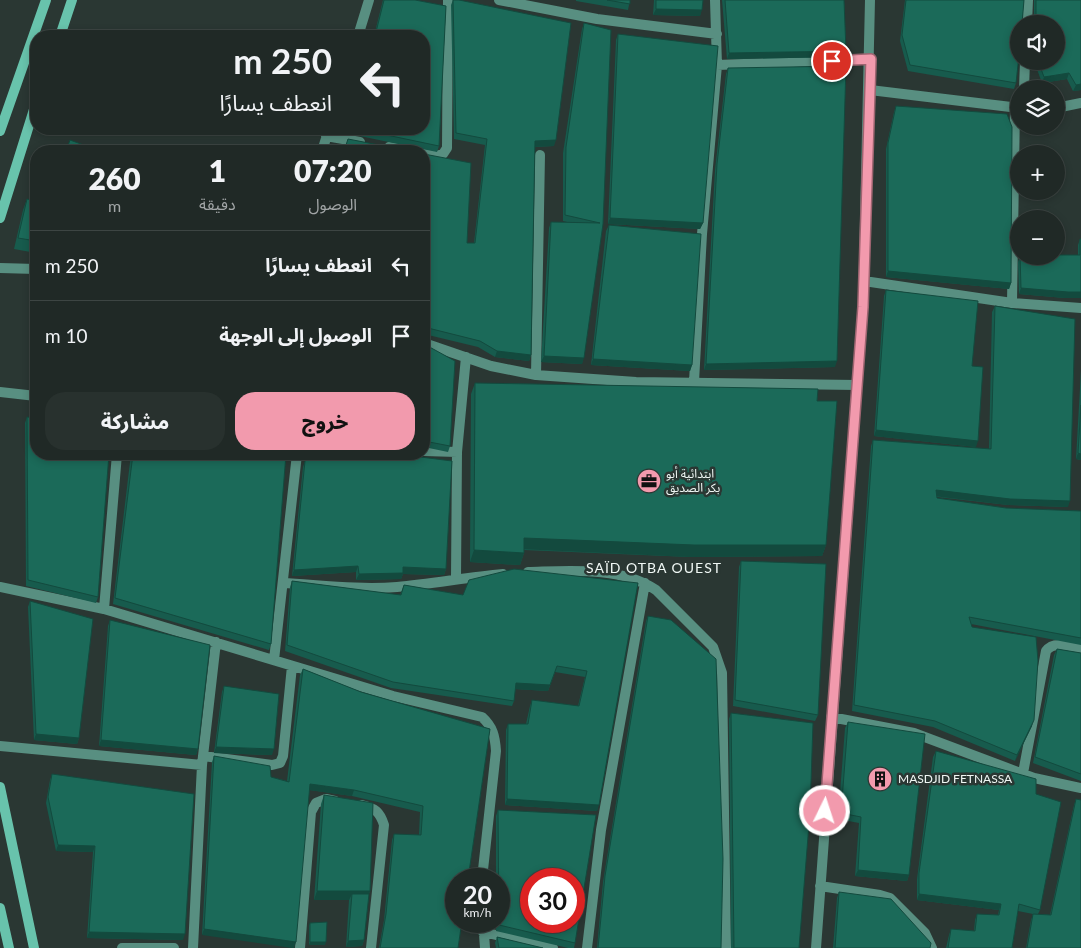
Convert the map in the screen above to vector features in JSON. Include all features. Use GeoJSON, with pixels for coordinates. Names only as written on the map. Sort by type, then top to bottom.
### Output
{"type":"FeatureCollection","features":[{"type":"Feature","properties":{"kind":"main road"},"geometry":{"type":"LineString","coordinates":[[35,30],[46,0]]}},
{"type":"Feature","properties":{"kind":"main road"},"geometry":{"type":"LineString","coordinates":[[62,30],[72,0]]}},
{"type":"Feature","properties":{"kind":"main road"},"geometry":{"type":"LineString","coordinates":[[0,130],[30,45]]}},
{"type":"Feature","properties":{"kind":"main road"},"geometry":{"type":"LineString","coordinates":[[0,218],[30,122]]}},
{"type":"Feature","properties":{"kind":"main road"},"geometry":{"type":"LineString","coordinates":[[0,787],[34,948]]}},
{"type":"Feature","properties":{"kind":"main road"},"geometry":{"type":"LineString","coordinates":[[0,908],[9,948]]}},
{"type":"Feature","properties":{"kind":"street"},"geometry":{"type":"LineString","coordinates":[[360,30],[369,0]]}},
{"type":"Feature","properties":{"kind":"street"},"geometry":{"type":"LineString","coordinates":[[430,155],[443,154],[447,148],[448,0]]}},
{"type":"Feature","properties":{"kind":"street"},"geometry":{"type":"LineString","coordinates":[[499,0],[597,18],[716,34]]}},
{"type":"Feature","properties":{"kind":"street"},"geometry":{"type":"LineString","coordinates":[[694,382],[702,234],[717,65],[715,0]]}},
{"type":"Feature","properties":{"kind":"street"},"geometry":{"type":"LineString","coordinates":[[816,948],[831,717],[864,280],[871,59],[870,0]]}},
{"type":"Feature","properties":{"kind":"street"},"geometry":{"type":"LineString","coordinates":[[1027,15],[1028,0]]}},
{"type":"Feature","properties":{"kind":"street"},"geometry":{"type":"LineString","coordinates":[[717,65],[871,59]]}},
{"type":"Feature","properties":{"kind":"street"},"geometry":{"type":"LineString","coordinates":[[870,90],[1010,107]]}},
{"type":"Feature","properties":{"kind":"street"},"geometry":{"type":"LineString","coordinates":[[1065,106],[1081,103]]}},
{"type":"Feature","properties":{"kind":"street"},"geometry":{"type":"LineString","coordinates":[[336,135],[378,145]]}},
{"type":"Feature","properties":{"kind":"street"},"geometry":{"type":"LineString","coordinates":[[1012,303],[1016,135]]}},
{"type":"Feature","properties":{"kind":"street"},"geometry":{"type":"LineString","coordinates":[[536,375],[540,155]]}},
{"type":"Feature","properties":{"kind":"street"},"geometry":{"type":"LineString","coordinates":[[0,268],[30,269]]}},
{"type":"Feature","properties":{"kind":"street"},"geometry":{"type":"LineString","coordinates":[[864,280],[1012,303],[1081,308]]}},
{"type":"Feature","properties":{"kind":"street"},"geometry":{"type":"LineString","coordinates":[[430,345],[491,366],[536,375],[636,382],[857,385]]}},
{"type":"Feature","properties":{"kind":"street"},"geometry":{"type":"LineString","coordinates":[[456,578],[457,452],[466,357]]}},
{"type":"Feature","properties":{"kind":"street"},"geometry":{"type":"LineString","coordinates":[[0,392],[30,395]]}},
{"type":"Feature","properties":{"kind":"street"},"geometry":{"type":"LineString","coordinates":[[430,451],[457,452]]}},
{"type":"Feature","properties":{"kind":"street"},"geometry":{"type":"LineString","coordinates":[[104,609],[116,460]]}},
{"type":"Feature","properties":{"kind":"street"},"geometry":{"type":"LineString","coordinates":[[274,660],[296,460]]}},
{"type":"Feature","properties":{"kind":"street"},"geometry":{"type":"LineString","coordinates":[[283,583],[397,587],[456,578],[575,571],[632,578],[656,590],[713,647],[722,672],[726,948]]}},
{"type":"Feature","properties":{"kind":"street"},"geometry":{"type":"LineString","coordinates":[[586,948],[601,830],[645,583]]}},
{"type":"Feature","properties":{"kind":"street"},"geometry":{"type":"LineString","coordinates":[[0,587],[104,609],[393,696],[482,717],[490,724],[495,735],[496,751],[483,868]]}},
{"type":"Feature","properties":{"kind":"street"},"geometry":{"type":"LineString","coordinates":[[193,948],[202,761],[216,642]]}},
{"type":"Feature","properties":{"kind":"street"},"geometry":{"type":"LineString","coordinates":[[1023,773],[1046,651],[1049,646],[1054,644],[1081,649]]}},
{"type":"Feature","properties":{"kind":"street"},"geometry":{"type":"LineString","coordinates":[[0,746],[272,765],[280,762],[282,756],[292,666]]}},
{"type":"Feature","properties":{"kind":"street"},"geometry":{"type":"LineString","coordinates":[[831,717],[914,733],[1023,773],[1081,788]]}},
{"type":"Feature","properties":{"kind":"street"},"geometry":{"type":"LineString","coordinates":[[300,948],[311,812],[316,803],[326,800],[373,807],[381,816],[384,825],[371,948]]}},
{"type":"Feature","properties":{"kind":"street"},"geometry":{"type":"LineString","coordinates":[[820,886],[890,898],[925,933],[932,948]]}},
{"type":"Feature","properties":{"kind":"street"},"geometry":{"type":"LineString","coordinates":[[484,933],[485,948]]}},
{"type":"Feature","properties":{"kind":"street"},"geometry":{"type":"LineString","coordinates":[[506,933],[554,948]]}},
{"type":"Feature","properties":{"kind":"street"},"geometry":{"type":"LineString","coordinates":[[122,948],[174,948]]}},
{"type":"Feature","properties":{"kind":"building"},"geometry":{"type":"Polygon","coordinates":[[[384,0],[415,0],[446,6],[439,146],[387,135],[430,135],[430,30],[376,30],[384,0]]]}},
{"type":"Feature","properties":{"kind":"building"},"geometry":{"type":"Polygon","coordinates":[[[453,0],[571,23],[556,140],[535,141],[531,355],[497,351],[480,341],[430,328],[430,155],[471,163],[467,243],[475,243],[487,139],[456,133],[453,0]]]}},
{"type":"Feature","properties":{"kind":"building"},"geometry":{"type":"Polygon","coordinates":[[[607,0],[630,0],[630,4],[607,0]]]}},
{"type":"Feature","properties":{"kind":"building"},"geometry":{"type":"Polygon","coordinates":[[[656,0],[703,0],[702,10],[656,9],[656,0]]]}},
{"type":"Feature","properties":{"kind":"building"},"geometry":{"type":"Polygon","coordinates":[[[725,0],[844,0],[846,51],[729,53],[725,0]]]}},
{"type":"Feature","properties":{"kind":"building"},"geometry":{"type":"Polygon","coordinates":[[[906,0],[1024,0],[1023,15],[1010,15],[1010,70],[1017,70],[1016,80],[1010,80],[1010,82],[910,65],[902,35],[906,0]]]}},
{"type":"Feature","properties":{"kind":"building"},"geometry":{"type":"Polygon","coordinates":[[[1036,0],[1081,0],[1081,84],[1076,85],[1069,73],[1044,77],[1041,70],[1065,70],[1065,15],[1036,15],[1036,0]]]}},
{"type":"Feature","properties":{"kind":"building"},"geometry":{"type":"Polygon","coordinates":[[[584,23],[611,30],[603,224],[584,358],[544,356],[551,222],[600,223],[565,215],[566,147],[584,23]]]}},
{"type":"Feature","properties":{"kind":"building"},"geometry":{"type":"Polygon","coordinates":[[[618,34],[718,46],[703,223],[610,218],[618,34]]]}},
{"type":"Feature","properties":{"kind":"building"},"geometry":{"type":"Polygon","coordinates":[[[846,66],[837,361],[706,364],[717,164],[728,68],[846,66]]]}},
{"type":"Feature","properties":{"kind":"building"},"geometry":{"type":"Polygon","coordinates":[[[896,106],[1007,114],[1010,122],[1010,135],[1012,135],[1012,145],[1010,145],[1011,283],[888,271],[888,143],[896,106]]]}},
{"type":"Feature","properties":{"kind":"building"},"geometry":{"type":"Polygon","coordinates":[[[348,139],[379,145],[346,145],[348,139]]]}},
{"type":"Feature","properties":{"kind":"building"},"geometry":{"type":"Polygon","coordinates":[[[70,140],[84,145],[68,145],[70,140]]]}},
{"type":"Feature","properties":{"kind":"building"},"geometry":{"type":"Polygon","coordinates":[[[27,199],[30,200],[30,240],[18,238],[27,199]]]}},
{"type":"Feature","properties":{"kind":"building"},"geometry":{"type":"Polygon","coordinates":[[[609,225],[701,234],[692,365],[593,359],[609,225]]]}},
{"type":"Feature","properties":{"kind":"building"},"geometry":{"type":"Polygon","coordinates":[[[1081,239],[1081,292],[1021,288],[1020,265],[1065,265],[1065,255],[1080,255],[1081,239]]]}},
{"type":"Feature","properties":{"kind":"building"},"geometry":{"type":"Polygon","coordinates":[[[886,290],[978,301],[972,366],[983,367],[978,441],[876,430],[886,290]]]}},
{"type":"Feature","properties":{"kind":"building"},"geometry":{"type":"Polygon","coordinates":[[[995,306],[1075,319],[1070,501],[1010,499],[936,490],[937,498],[1006,508],[1081,511],[1081,638],[969,617],[972,627],[1036,637],[1038,661],[1034,720],[1017,755],[935,721],[854,705],[873,440],[991,449],[995,306]]]}},
{"type":"Feature","properties":{"kind":"building"},"geometry":{"type":"Polygon","coordinates":[[[430,347],[455,361],[450,446],[430,442],[430,347]]]}},
{"type":"Feature","properties":{"kind":"building","name":"ابتدائية أبو بكر الصديق"},"geometry":{"type":"Polygon","coordinates":[[[475,383],[818,389],[817,401],[837,401],[826,545],[694,545],[524,538],[524,553],[474,550],[475,383]]]}},
{"type":"Feature","properties":{"kind":"building"},"geometry":{"type":"Polygon","coordinates":[[[1081,405],[1081,454],[1078,453],[1081,405]]]}},
{"type":"Feature","properties":{"kind":"building"},"geometry":{"type":"Polygon","coordinates":[[[27,417],[30,417],[30,460],[109,460],[98,597],[28,580],[27,417]]]}},
{"type":"Feature","properties":{"kind":"building"},"geometry":{"type":"Polygon","coordinates":[[[430,458],[452,461],[446,569],[403,567],[403,573],[359,574],[358,566],[294,570],[305,461],[430,460],[430,458]]]}},
{"type":"Feature","properties":{"kind":"building"},"geometry":{"type":"Polygon","coordinates":[[[132,460],[286,460],[271,644],[115,598],[132,460]]]}},
{"type":"Feature","properties":{"kind":"building"},"geometry":{"type":"Polygon","coordinates":[[[741,561],[826,564],[818,715],[735,700],[741,561]]]}},
{"type":"Feature","properties":{"kind":"building"},"geometry":{"type":"Polygon","coordinates":[[[514,569],[638,583],[599,805],[507,799],[508,724],[528,724],[532,700],[579,706],[587,671],[557,666],[550,685],[516,683],[514,701],[393,682],[287,645],[292,581],[401,595],[404,585],[463,595],[469,580],[514,569]]]}},
{"type":"Feature","properties":{"kind":"building"},"geometry":{"type":"Polygon","coordinates":[[[30,601],[93,619],[79,738],[36,734],[30,601]]]}},
{"type":"Feature","properties":{"kind":"building"},"geometry":{"type":"Polygon","coordinates":[[[648,616],[671,620],[716,659],[723,859],[721,948],[598,948],[605,876],[648,616]]]}},
{"type":"Feature","properties":{"kind":"building"},"geometry":{"type":"Polygon","coordinates":[[[110,620],[210,645],[198,749],[101,740],[110,620]]]}},
{"type":"Feature","properties":{"kind":"building"},"geometry":{"type":"Polygon","coordinates":[[[1057,649],[1081,653],[1081,774],[1035,757],[1057,649]]]}},
{"type":"Feature","properties":{"kind":"building"},"geometry":{"type":"Polygon","coordinates":[[[303,669],[361,692],[490,729],[470,868],[445,868],[445,933],[460,933],[458,948],[380,948],[386,914],[394,834],[421,835],[423,806],[354,790],[310,784],[296,942],[204,929],[214,756],[270,766],[271,777],[289,782],[303,669]]]}},
{"type":"Feature","properties":{"kind":"building"},"geometry":{"type":"Polygon","coordinates":[[[224,686],[279,694],[274,749],[216,747],[224,686]]]}},
{"type":"Feature","properties":{"kind":"building"},"geometry":{"type":"Polygon","coordinates":[[[731,713],[813,723],[810,812],[799,948],[734,948],[731,713]]]}},
{"type":"Feature","properties":{"kind":"building","name":"MASDJID FETNASSA"},"geometry":{"type":"Polygon","coordinates":[[[848,722],[925,734],[909,875],[858,870],[861,817],[841,813],[848,722]]]}},
{"type":"Feature","properties":{"kind":"building"},"geometry":{"type":"Polygon","coordinates":[[[936,751],[1036,779],[1036,794],[1061,802],[1040,910],[1019,904],[1012,948],[948,948],[951,929],[975,931],[977,914],[999,915],[1001,904],[919,894],[919,873],[936,751]]]}},
{"type":"Feature","properties":{"kind":"building"},"geometry":{"type":"Polygon","coordinates":[[[52,774],[194,794],[185,934],[89,932],[95,846],[58,845],[48,797],[52,774]]]}},
{"type":"Feature","properties":{"kind":"building"},"geometry":{"type":"Polygon","coordinates":[[[324,795],[373,803],[370,891],[317,891],[324,795]]]}},
{"type":"Feature","properties":{"kind":"building"},"geometry":{"type":"Polygon","coordinates":[[[1076,799],[1081,800],[1081,948],[1027,948],[1033,914],[1051,915],[1076,799]]]}},
{"type":"Feature","properties":{"kind":"building"},"geometry":{"type":"Polygon","coordinates":[[[498,810],[596,815],[585,882],[585,868],[520,868],[520,930],[510,928],[510,868],[499,868],[498,810]]]}},
{"type":"Feature","properties":{"kind":"building"},"geometry":{"type":"Polygon","coordinates":[[[839,892],[891,899],[931,943],[930,948],[835,948],[839,892]]]}},
{"type":"Feature","properties":{"kind":"building"},"geometry":{"type":"Polygon","coordinates":[[[352,894],[369,894],[364,940],[348,941],[352,894]]]}},
{"type":"Feature","properties":{"kind":"building"},"geometry":{"type":"Polygon","coordinates":[[[327,922],[326,942],[310,942],[310,923],[327,922]]]}},
{"type":"Feature","properties":{"kind":"building"},"geometry":{"type":"Polygon","coordinates":[[[533,933],[577,933],[575,943],[533,933]]]}},
{"type":"Feature","properties":{"kind":"building"},"geometry":{"type":"Polygon","coordinates":[[[497,937],[543,948],[499,948],[497,937]]]}},
{"type":"Feature","properties":{"kind":"place","name":"ابتدائية أبو بكر الصديق"},"geometry":{"type":"Point","coordinates":[649,481]}},
{"type":"Feature","properties":{"kind":"place","name":"MASDJID FETNASSA"},"geometry":{"type":"Point","coordinates":[880,779]}},
{"type":"Feature","properties":{"kind":"district","name":"SAÏD OTBA OUEST"},"geometry":{"type":"Point","coordinates":[654,568]}},
{"type":"Feature","properties":{"kind":"route"},"geometry":{"type":"LineString","coordinates":[[825,811],[863,307],[871,59],[832,61]]}}]}
